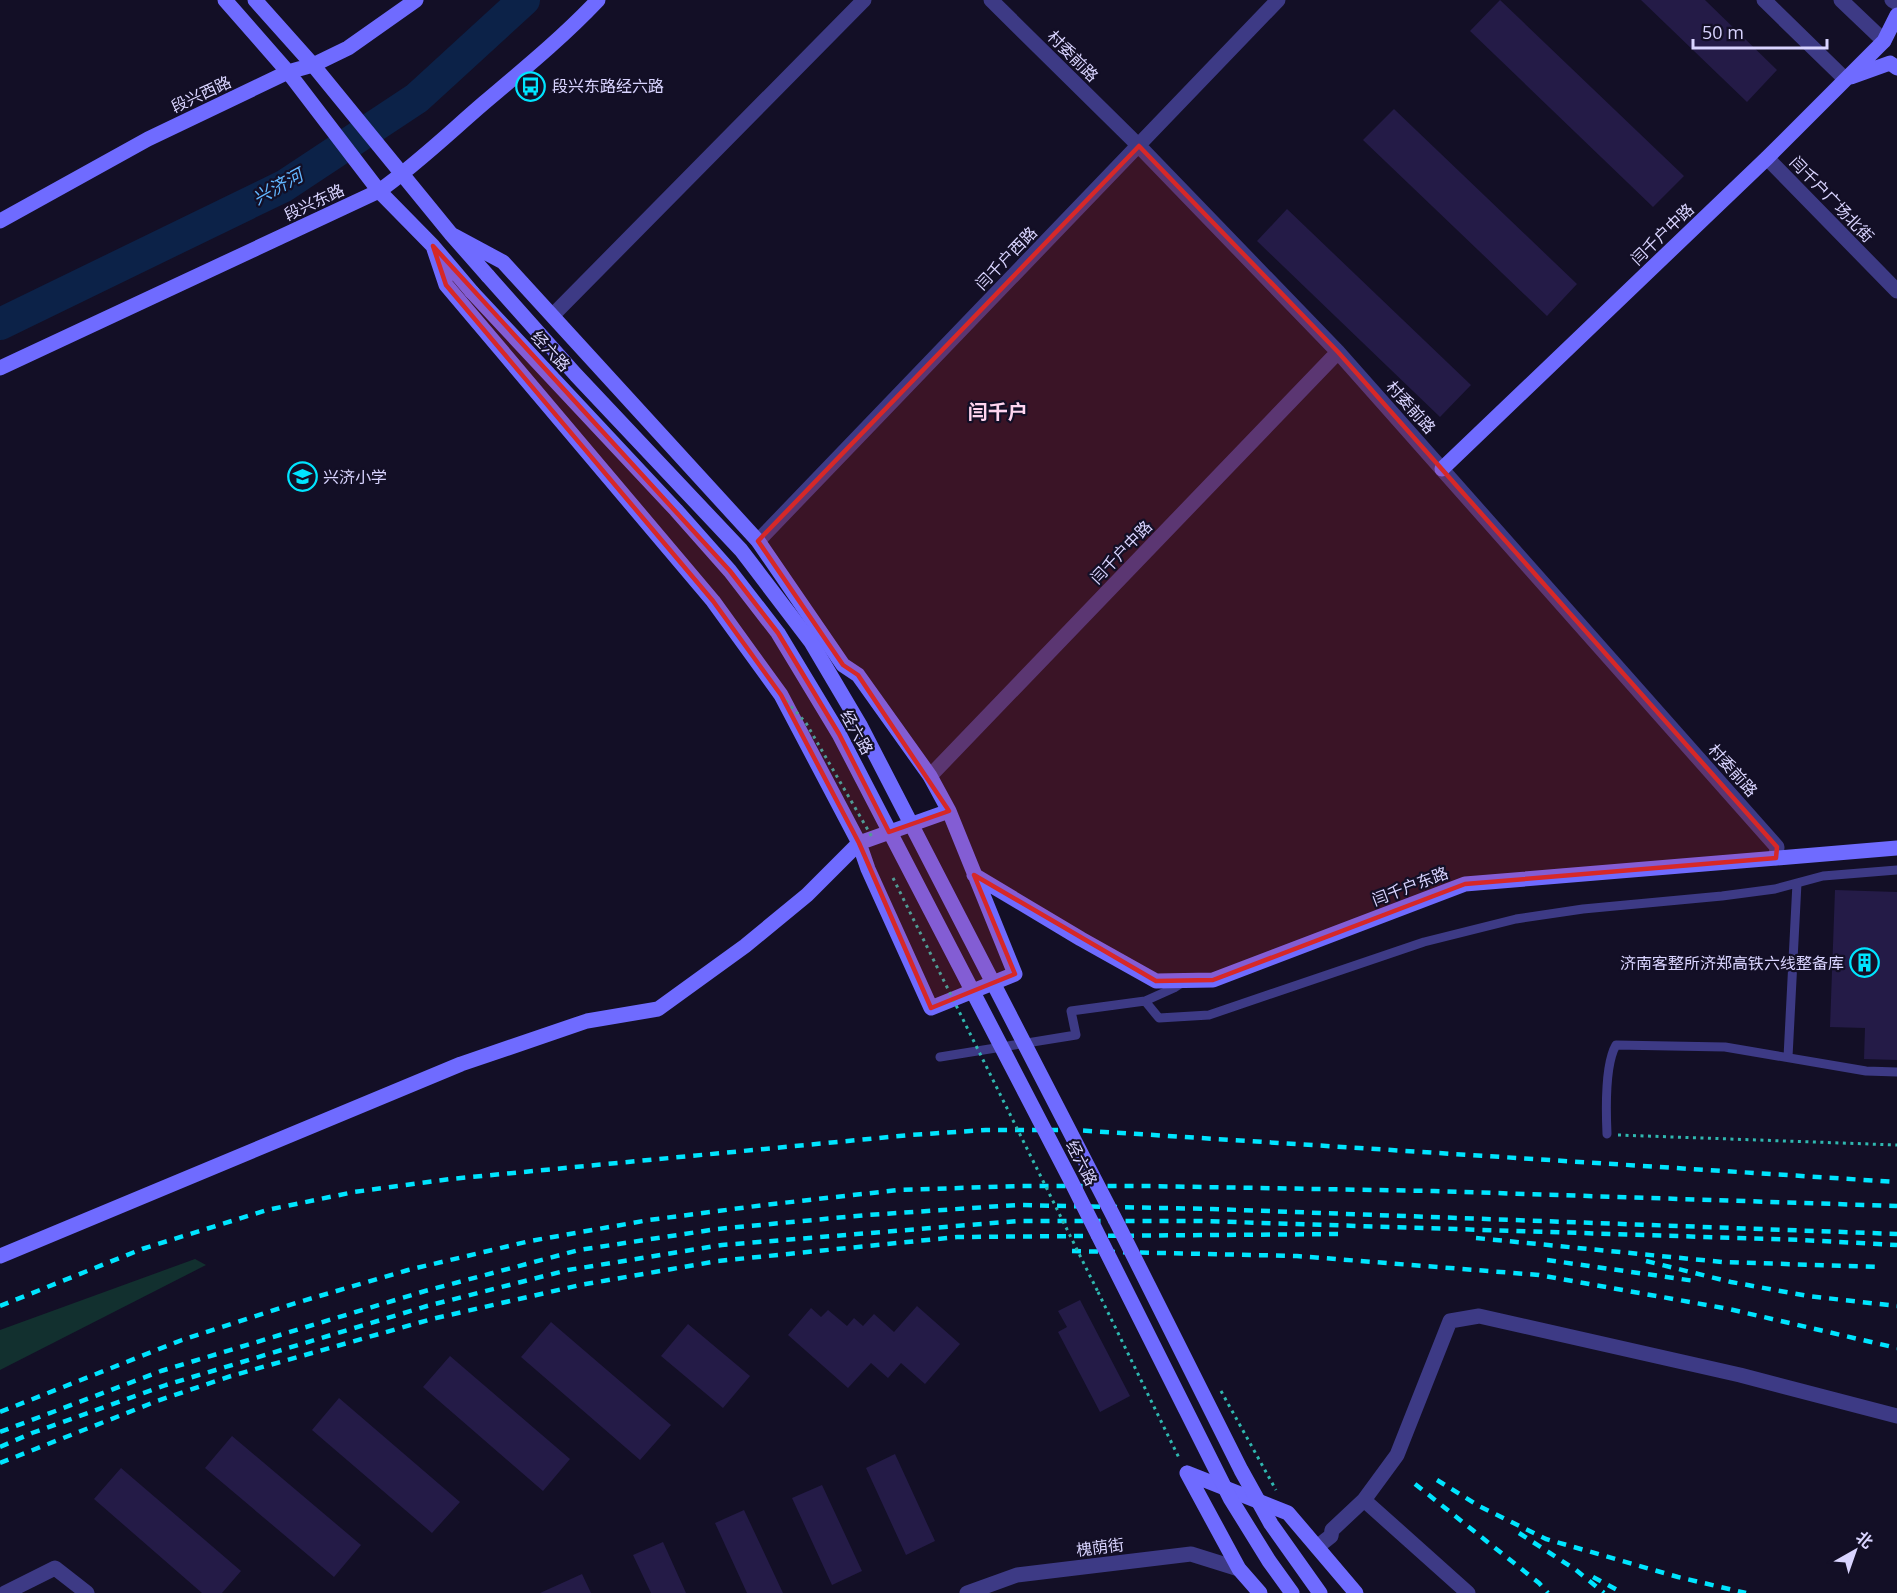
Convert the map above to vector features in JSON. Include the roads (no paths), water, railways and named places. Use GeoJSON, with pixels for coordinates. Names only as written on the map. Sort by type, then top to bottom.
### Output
{"type":"FeatureCollection","features":[{"type":"Feature","properties":{"kind":"main road","name":"经六路"},"geometry":{"type":"LineString","coordinates":[[225,0],[288,72],[379,191],[433,246],[472,292],[676,510],[730,571],[778,633],[839,734],[1070,1179],[1230,1498],[1292,1593]]}},
{"type":"Feature","properties":{"kind":"main road","name":"经六路"},"geometry":{"type":"LineString","coordinates":[[255,0],[314,65],[451,234],[488,276],[576,375],[741,549],[822,658],[865,736],[1118,1225],[1241,1470],[1271,1524],[1320,1593]]}},
{"type":"Feature","properties":{"kind":"main road","name":"段兴西路"},"geometry":{"type":"LineString","coordinates":[[0,220],[99,168],[148,139],[288,72],[314,65],[348,48],[417,0]]}},
{"type":"Feature","properties":{"kind":"main road","name":"段兴东路"},"geometry":{"type":"LineString","coordinates":[[0,368],[379,191],[403,174],[576,23],[598,0]]}},
{"type":"Feature","properties":{"kind":"main road","name":"闫千户中路"},"geometry":{"type":"LineString","coordinates":[[1442,470],[1767,158],[1884,41],[1897,15]]}},
{"type":"Feature","properties":{"kind":"main road"},"geometry":{"type":"LineString","coordinates":[[1845,79],[1890,63],[1897,68]]}},
{"type":"Feature","properties":{"kind":"main road"},"geometry":{"type":"LineString","coordinates":[[433,246],[446,285],[713,601],[781,695],[866,841],[868,868],[931,1008],[1016,974],[949,810],[930,776],[858,675],[843,665],[758,541],[503,262],[451,234]]}},
{"type":"Feature","properties":{"kind":"main road"},"geometry":{"type":"LineString","coordinates":[[0,1256],[461,1064],[587,1021],[658,1009],[745,946],[807,895],[866,841],[949,810]]}},
{"type":"Feature","properties":{"kind":"main road","name":"闫千户东路"},"geometry":{"type":"LineString","coordinates":[[974,875],[1156,981],[1184,981],[1213,980],[1466,884],[1897,848]]}},
{"type":"Feature","properties":{"kind":"main road"},"geometry":{"type":"LineString","coordinates":[[1260,1593],[1239,1569],[1187,1473],[1288,1513],[1356,1593]]}},
{"type":"Feature","properties":{"kind":"street"},"geometry":{"type":"LineString","coordinates":[[553,315],[864,0]]}},
{"type":"Feature","properties":{"kind":"street","name":"村委前路"},"geometry":{"type":"LineString","coordinates":[[991,0],[1139,146],[1338,352],[1778,847],[1776,858]]}},
{"type":"Feature","properties":{"kind":"street","name":"闫千户西路"},"geometry":{"type":"LineString","coordinates":[[758,541],[1278,0]]}},
{"type":"Feature","properties":{"kind":"street"},"geometry":{"type":"LineString","coordinates":[[1764,0],[1845,79]]}},
{"type":"Feature","properties":{"kind":"street"},"geometry":{"type":"LineString","coordinates":[[1841,0],[1884,41]]}},
{"type":"Feature","properties":{"kind":"street"},"geometry":{"type":"LineString","coordinates":[[1892,0],[1897,3]]}},
{"type":"Feature","properties":{"kind":"street","name":"闫千户广场北街"},"geometry":{"type":"LineString","coordinates":[[1767,158],[1897,291]]}},
{"type":"Feature","properties":{"kind":"street","name":"闫千户中路"},"geometry":{"type":"LineString","coordinates":[[930,776],[1338,352]]}},
{"type":"Feature","properties":{"kind":"street"},"geometry":{"type":"LineString","coordinates":[[1317,1547],[1364,1500],[1397,1455],[1450,1321],[1479,1316],[1740,1375],[1897,1416]]}},
{"type":"Feature","properties":{"kind":"street"},"geometry":{"type":"LineString","coordinates":[[1364,1500],[1468,1593]]}},
{"type":"Feature","properties":{"kind":"street","name":"槐荫街"},"geometry":{"type":"LineString","coordinates":[[967,1593],[1017,1575],[1191,1554],[1239,1569]]}},
{"type":"Feature","properties":{"kind":"street"},"geometry":{"type":"LineString","coordinates":[[4,1593],[55,1568],[87,1593]]}},
{"type":"Feature","properties":{"kind":"lane"},"geometry":{"type":"LineString","coordinates":[[1145,1001],[1160,1018],[1209,1015],[1424,942],[1516,919],[1594,908],[1775,889],[1823,876],[1897,870]]}},
{"type":"Feature","properties":{"kind":"lane"},"geometry":{"type":"LineString","coordinates":[[1788,1057],[1797,883]]}},
{"type":"Feature","properties":{"kind":"lane"},"geometry":{"type":"LineString","coordinates":[[940,1057],[1076,1035],[1071,1011],[1145,1001],[1184,981]]}},
{"type":"Feature","properties":{"kind":"lane"},"geometry":{"type":"LineString","coordinates":[[1607,1134],[1608,1073],[1610,1055],[1616,1045],[1725,1047],[1866,1071],[1897,1072]]}},
{"type":"Feature","properties":{"kind":"waterway","name":"兴济河"},"geometry":{"type":"LineString","coordinates":[[0,324],[284,186],[417,98],[524,0]]}},
{"type":"Feature","properties":{"kind":"railway"},"geometry":{"type":"LineString","coordinates":[[0,1306],[142,1249],[267,1210],[354,1192],[450,1179],[910,1135],[986,1130],[1074,1130],[1897,1182]]}},
{"type":"Feature","properties":{"kind":"railway"},"geometry":{"type":"LineString","coordinates":[[0,1412],[182,1340],[408,1270],[530,1241],[649,1220],[898,1190],[1019,1186],[1144,1186],[1434,1191],[1897,1206]]}},
{"type":"Feature","properties":{"kind":"railway"},"geometry":{"type":"LineString","coordinates":[[0,1432],[161,1371],[425,1291],[579,1250],[717,1229],[867,1215],[1017,1205],[1212,1209],[1897,1234]]}},
{"type":"Feature","properties":{"kind":"railway"},"geometry":{"type":"LineString","coordinates":[[0,1447],[32,1433],[166,1385],[427,1306],[568,1270],[722,1245],[1018,1221],[1201,1221],[1897,1245]]}},
{"type":"Feature","properties":{"kind":"railway"},"geometry":{"type":"LineString","coordinates":[[0,1463],[157,1401],[231,1376],[432,1319],[580,1285],[718,1261],[957,1237],[1344,1234]]}},
{"type":"Feature","properties":{"kind":"railway"},"geometry":{"type":"LineString","coordinates":[[1476,1238],[1722,1262],[1880,1267]]}},
{"type":"Feature","properties":{"kind":"railway"},"geometry":{"type":"LineString","coordinates":[[1072,1251],[1297,1256],[1539,1275],[1729,1309],[1897,1348]]}},
{"type":"Feature","properties":{"kind":"railway"},"geometry":{"type":"LineString","coordinates":[[1547,1260],[1695,1281]]}},
{"type":"Feature","properties":{"kind":"railway"},"geometry":{"type":"LineString","coordinates":[[1646,1261],[1731,1282],[1808,1296],[1897,1306]]}},
{"type":"Feature","properties":{"kind":"railway"},"geometry":{"type":"LineString","coordinates":[[1437,1480],[1479,1506],[1546,1539],[1678,1577],[1746,1593]]}},
{"type":"Feature","properties":{"kind":"railway"},"geometry":{"type":"LineString","coordinates":[[1415,1484],[1539,1583],[1548,1593]]}},
{"type":"Feature","properties":{"kind":"railway"},"geometry":{"type":"LineString","coordinates":[[1519,1533],[1576,1570],[1604,1593]]}},
{"type":"Feature","properties":{"kind":"railway"},"geometry":{"type":"LineString","coordinates":[[1593,1577],[1623,1593]]}},
{"type":"Feature","properties":{"kind":"place","name":"段兴东路经六路"},"geometry":{"type":"Point","coordinates":[531,86]}},
{"type":"Feature","properties":{"kind":"place","name":"兴济小学"},"geometry":{"type":"Point","coordinates":[302,477]}},
{"type":"Feature","properties":{"kind":"place","name":"济南客整所济郑高铁六线整备库"},"geometry":{"type":"Point","coordinates":[1865,963]}},
{"type":"Feature","properties":{"kind":"district","name":"闫千户"},"geometry":{"type":"Point","coordinates":[998,412]}}]}
